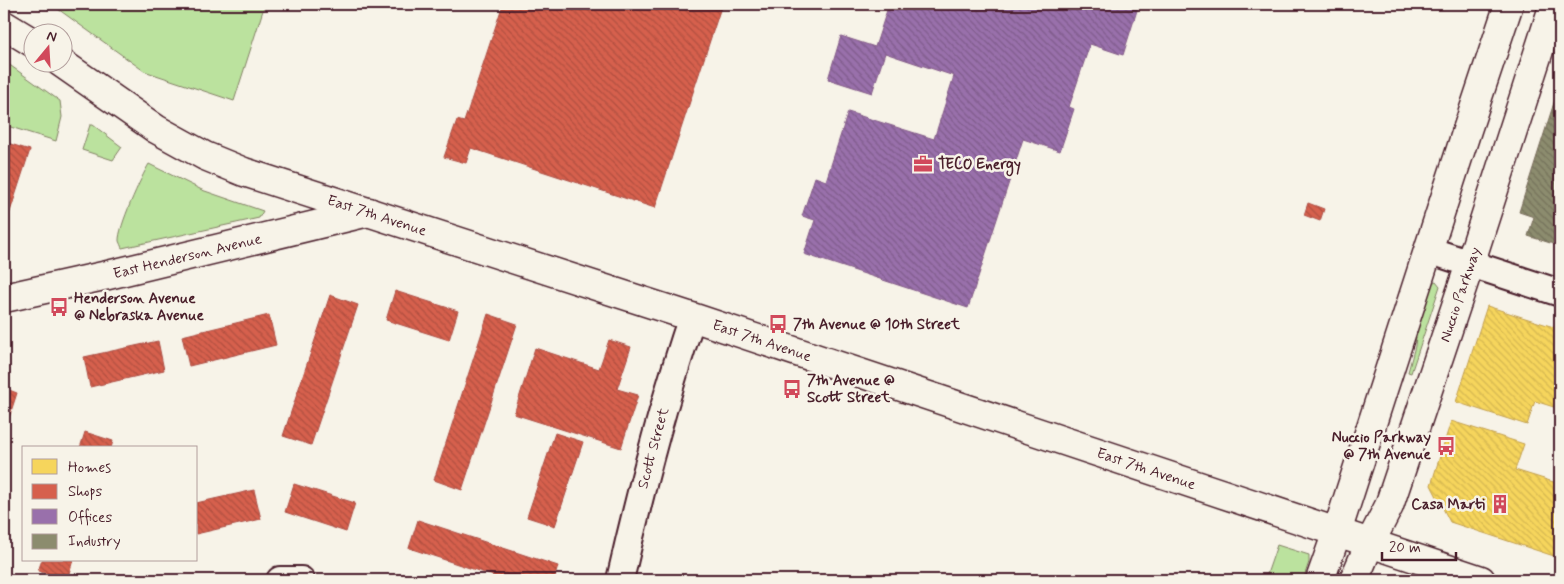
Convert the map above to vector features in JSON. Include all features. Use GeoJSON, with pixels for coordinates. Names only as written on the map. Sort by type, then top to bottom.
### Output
{"type":"FeatureCollection","features":[{"type":"Feature","properties":{"kind":"street"},"geometry":{"type":"LineString","coordinates":[[1320,580],[1509,4]]}},
{"type":"Feature","properties":{"kind":"street","name":"Nuccio Parkway"},"geometry":{"type":"LineString","coordinates":[[1354,580],[1388,506],[1470,264],[1554,4]]}},
{"type":"Feature","properties":{"kind":"street"},"geometry":{"type":"LineString","coordinates":[[4,25],[22,36]]}},
{"type":"Feature","properties":{"kind":"street","name":"East 7th Avenue"},"geometry":{"type":"LineString","coordinates":[[72,70],[156,129],[205,156],[244,172],[692,317],[1481,580]]}},
{"type":"Feature","properties":{"kind":"street","name":"East Henderson Avenue"},"geometry":{"type":"LineString","coordinates":[[4,298],[369,212]]}},
{"type":"Feature","properties":{"kind":"street"},"geometry":{"type":"LineString","coordinates":[[1428,250],[1560,293]]}},
{"type":"Feature","properties":{"kind":"street","name":"Scott Street"},"geometry":{"type":"LineString","coordinates":[[620,580],[638,502],[692,317]]}},
{"type":"Feature","properties":{"kind":"street"},"geometry":{"type":"LineString","coordinates":[[280,580],[301,580]]}},
{"type":"Feature","properties":{"kind":"green space"},"geometry":{"type":"Polygon","coordinates":[[[51,4],[265,4],[234,101],[144,71],[51,4]]]}},
{"type":"Feature","properties":{"kind":"green space"},"geometry":{"type":"Polygon","coordinates":[[[4,61],[60,101],[62,117],[56,141],[4,125],[4,61]]]}},
{"type":"Feature","properties":{"kind":"green space"},"geometry":{"type":"Polygon","coordinates":[[[90,125],[93,125],[122,147],[113,160],[82,150],[90,125]]]}},
{"type":"Feature","properties":{"kind":"green space"},"geometry":{"type":"Polygon","coordinates":[[[149,164],[202,190],[263,211],[259,218],[122,248],[119,241],[122,225],[149,164]]]}},
{"type":"Feature","properties":{"kind":"green space"},"geometry":{"type":"Polygon","coordinates":[[[1436,281],[1440,286],[1411,373],[1408,372],[1415,346],[1421,289],[1436,281]]]}},
{"type":"Feature","properties":{"kind":"green space"},"geometry":{"type":"Polygon","coordinates":[[[1277,545],[1309,555],[1309,562],[1303,580],[1265,580],[1277,545]]]}},
{"type":"Feature","properties":{"kind":"building: Homes"},"geometry":{"type":"Polygon","coordinates":[[[1487,306],[1560,329],[1560,409],[1535,401],[1527,425],[1456,402],[1487,306]]]}},
{"type":"Feature","properties":{"kind":"building: Homes","name":"Casa Marti"},"geometry":{"type":"Polygon","coordinates":[[[1451,421],[1524,444],[1515,470],[1560,484],[1560,558],[1450,522],[1431,485],[1451,421]]]}},
{"type":"Feature","properties":{"kind":"building: Shops"},"geometry":{"type":"Polygon","coordinates":[[[503,4],[722,4],[655,208],[471,148],[466,163],[444,157],[457,120],[464,122],[503,4]]]}},
{"type":"Feature","properties":{"kind":"building: Shops"},"geometry":{"type":"Polygon","coordinates":[[[4,142],[30,150],[8,218],[5,217],[4,222],[4,142]]]}},
{"type":"Feature","properties":{"kind":"building: Shops"},"geometry":{"type":"Polygon","coordinates":[[[1308,203],[1324,209],[1320,221],[1304,215],[1308,203]]]}},
{"type":"Feature","properties":{"kind":"building: Shops"},"geometry":{"type":"Polygon","coordinates":[[[395,291],[458,311],[449,340],[386,320],[395,291]]]}},
{"type":"Feature","properties":{"kind":"building: Shops"},"geometry":{"type":"Polygon","coordinates":[[[330,295],[358,305],[311,445],[283,436],[330,295]]]}},
{"type":"Feature","properties":{"kind":"building: Shops"},"geometry":{"type":"Polygon","coordinates":[[[488,314],[517,324],[462,490],[434,480],[488,314]]]}},
{"type":"Feature","properties":{"kind":"building: Shops"},"geometry":{"type":"Polygon","coordinates":[[[269,315],[276,345],[189,366],[182,336],[269,315]]]}},
{"type":"Feature","properties":{"kind":"building: Shops"},"geometry":{"type":"Polygon","coordinates":[[[609,340],[631,347],[617,389],[638,395],[621,448],[514,414],[535,348],[599,369],[609,340]]]}},
{"type":"Feature","properties":{"kind":"building: Shops"},"geometry":{"type":"Polygon","coordinates":[[[158,341],[164,370],[90,387],[84,357],[158,341]]]}},
{"type":"Feature","properties":{"kind":"building: Shops"},"geometry":{"type":"Polygon","coordinates":[[[4,388],[17,393],[4,433],[4,388]]]}},
{"type":"Feature","properties":{"kind":"building: Shops"},"geometry":{"type":"Polygon","coordinates":[[[85,432],[113,441],[112,446],[81,446],[85,432]]]}},
{"type":"Feature","properties":{"kind":"building: Shops"},"geometry":{"type":"Polygon","coordinates":[[[555,433],[583,442],[555,526],[527,517],[555,433]]]}},
{"type":"Feature","properties":{"kind":"building: Shops"},"geometry":{"type":"Polygon","coordinates":[[[294,484],[355,503],[346,532],[285,512],[294,484]]]}},
{"type":"Feature","properties":{"kind":"building: Shops"},"geometry":{"type":"Polygon","coordinates":[[[254,490],[261,519],[198,534],[198,503],[254,490]]]}},
{"type":"Feature","properties":{"kind":"building: Shops"},"geometry":{"type":"Polygon","coordinates":[[[418,520],[558,566],[554,580],[506,580],[409,548],[418,520]]]}},
{"type":"Feature","properties":{"kind":"building: Shops"},"geometry":{"type":"Polygon","coordinates":[[[41,562],[72,562],[67,580],[38,571],[41,562]]]}},
{"type":"Feature","properties":{"kind":"building: Offices","name":"TECO Energy"},"geometry":{"type":"Polygon","coordinates":[[[889,4],[1139,4],[1123,55],[1090,44],[1069,107],[1074,109],[1060,151],[1023,139],[968,308],[804,254],[815,220],[802,216],[815,177],[826,181],[848,112],[934,139],[954,76],[885,53],[872,93],[828,79],[841,36],[875,47],[889,4]]]}},
{"type":"Feature","properties":{"kind":"building: Industry"},"geometry":{"type":"Polygon","coordinates":[[[1560,84],[1560,246],[1528,236],[1534,217],[1519,212],[1560,84]]]}},
{"type":"Feature","properties":{"kind":"place","name":"TECO Energy"},"geometry":{"type":"Point","coordinates":[923,164]}},
{"type":"Feature","properties":{"kind":"place","name":"Henderson Avenue @ Nebraska Avenue"},"geometry":{"type":"Point","coordinates":[59,307]}},
{"type":"Feature","properties":{"kind":"place","name":"7th Avenue @ 10th Street"},"geometry":{"type":"Point","coordinates":[778,324]}},
{"type":"Feature","properties":{"kind":"place","name":"7th Avenue @ Scott Street"},"geometry":{"type":"Point","coordinates":[792,389]}},
{"type":"Feature","properties":{"kind":"place","name":"Nuccio Parkway @ 7th Avenue"},"geometry":{"type":"Point","coordinates":[1446,446]}},
{"type":"Feature","properties":{"kind":"place","name":"Casa Marti"},"geometry":{"type":"Point","coordinates":[1500,504]}}]}
